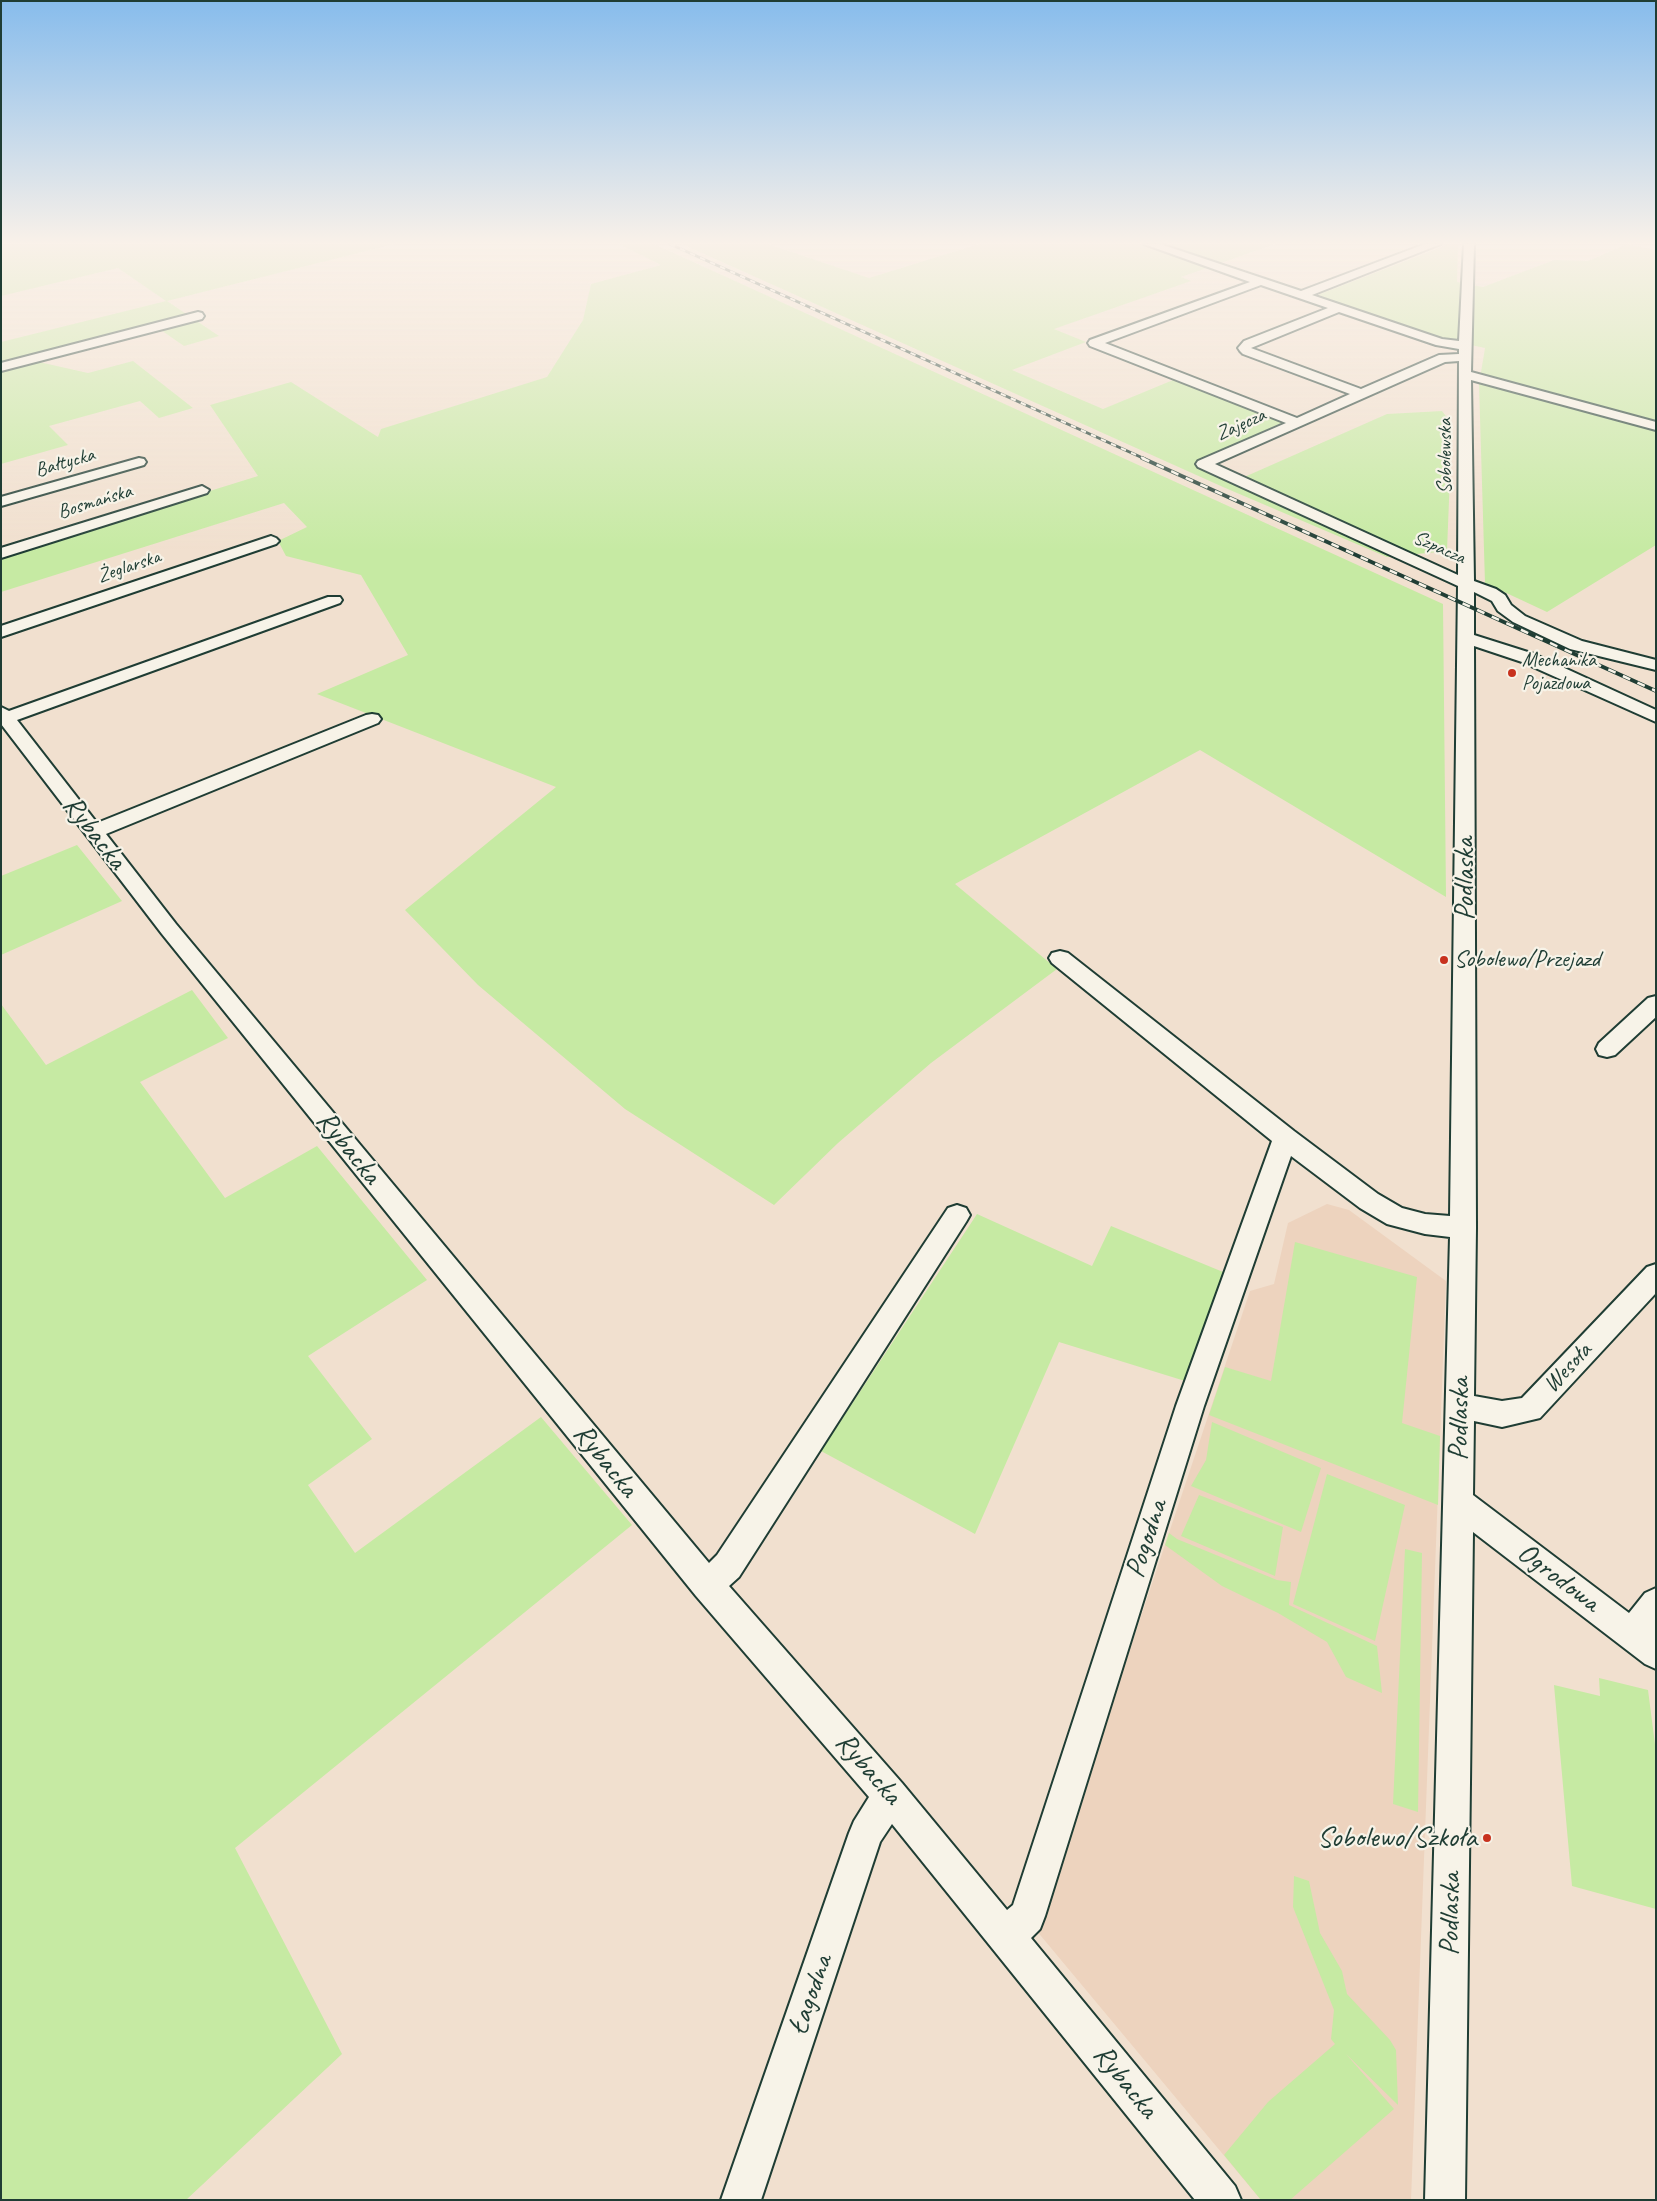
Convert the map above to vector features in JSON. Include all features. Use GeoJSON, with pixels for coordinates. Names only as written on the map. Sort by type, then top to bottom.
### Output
{"type":"FeatureCollection","features":[{"type":"Feature","properties":{"kind":"street"},"geometry":{"type":"LineString","coordinates":[[1,367],[79,347]]}},
{"type":"Feature","properties":{"kind":"street","name":"Zajęcza"},"geometry":{"type":"LineString","coordinates":[[1106,347],[1296,422]]}},
{"type":"Feature","properties":{"kind":"street"},"geometry":{"type":"LineString","coordinates":[[1245,347],[1244,348],[1247,351],[1362,394]]}},
{"type":"Feature","properties":{"kind":"street"},"geometry":{"type":"LineString","coordinates":[[1452,347],[1465,352]]}},
{"type":"Feature","properties":{"kind":"street","name":"Sobolewska"},"geometry":{"type":"LineString","coordinates":[[1465,347],[1466,638]]}},
{"type":"Feature","properties":{"kind":"street","name":"Zajęcza"},"geometry":{"type":"LineString","coordinates":[[1203,464],[1443,358],[1465,352]]}},
{"type":"Feature","properties":{"kind":"street"},"geometry":{"type":"LineString","coordinates":[[1465,374],[1652,422]]}},
{"type":"Feature","properties":{"kind":"street","name":"Bałtycka"},"geometry":{"type":"LineString","coordinates":[[1,502],[139,462]]}},
{"type":"Feature","properties":{"kind":"street","name":"Szpacza"},"geometry":{"type":"LineString","coordinates":[[1203,464],[1466,584],[1490,592],[1499,598],[1504,608],[1518,619],[1576,645],[1652,660]]}},
{"type":"Feature","properties":{"kind":"street","name":"Bosmańska"},"geometry":{"type":"LineString","coordinates":[[1,552],[202,490]]}},
{"type":"Feature","properties":{"kind":"street","name":"Żeglarska"},"geometry":{"type":"LineString","coordinates":[[1,632],[271,541]]}},
{"type":"Feature","properties":{"kind":"street"},"geometry":{"type":"LineString","coordinates":[[4,715],[334,600]]}},
{"type":"Feature","properties":{"kind":"street"},"geometry":{"type":"LineString","coordinates":[[1466,638],[1502,648],[1528,658],[1656,718]]}},
{"type":"Feature","properties":{"kind":"street","name":"Podlaska"},"geometry":{"type":"LineString","coordinates":[[1445,2200],[1463,1228],[1466,638]]}},
{"type":"Feature","properties":{"kind":"street","name":"Rybacka"},"geometry":{"type":"LineString","coordinates":[[4,715],[169,929],[707,1585],[890,1794],[1221,2200]]}},
{"type":"Feature","properties":{"kind":"street"},"geometry":{"type":"LineString","coordinates":[[93,832],[372,719]]}},
{"type":"Feature","properties":{"kind":"street"},"geometry":{"type":"LineString","coordinates":[[1060,958],[1285,1138],[1369,1201],[1396,1217],[1425,1224],[1463,1228]]}},
{"type":"Feature","properties":{"kind":"street"},"geometry":{"type":"LineString","coordinates":[[1607,1049],[1656,1004]]}},
{"type":"Feature","properties":{"kind":"street","name":"Pogodna"},"geometry":{"type":"LineString","coordinates":[[1007,1937],[1027,1916],[1190,1406],[1285,1138]]}},
{"type":"Feature","properties":{"kind":"street"},"geometry":{"type":"LineString","coordinates":[[707,1585],[728,1566],[957,1215]]}},
{"type":"Feature","properties":{"kind":"street","name":"Wesoła"},"geometry":{"type":"LineString","coordinates":[[1460,1406],[1502,1414],[1530,1408],[1656,1275]]}},
{"type":"Feature","properties":{"kind":"street","name":"Ogrodowa"},"geometry":{"type":"LineString","coordinates":[[1459,1503],[1644,1644]]}},
{"type":"Feature","properties":{"kind":"street"},"geometry":{"type":"LineString","coordinates":[[1644,1644],[1656,1604]]}},
{"type":"Feature","properties":{"kind":"street","name":"Łagodna"},"geometry":{"type":"LineString","coordinates":[[742,2200],[866,1834],[890,1794]]}},
{"type":"Feature","properties":{"kind":"shaded area"},"geometry":{"type":"Polygon","coordinates":[[[1327,1204],[1349,1210],[1446,1281],[1411,2200],[1261,2200],[1036,1930],[1250,1291],[1274,1284],[1288,1223],[1327,1204]]]}},
{"type":"Feature","properties":{"kind":"green space"},"geometry":{"type":"Polygon","coordinates":[[[1,347],[76,347],[33,358],[39,362],[88,373],[133,361],[193,408],[159,418],[140,401],[49,426],[68,445],[1,464],[1,347]]]}},
{"type":"Feature","properties":{"kind":"green space"},"geometry":{"type":"Polygon","coordinates":[[[566,347],[879,347],[1443,604],[1446,897],[1200,750],[955,884],[1057,969],[931,1063],[838,1143],[774,1205],[625,1109],[478,985],[405,910],[556,787],[317,694],[408,655],[361,575],[286,556],[278,541],[307,527],[284,503],[1,592],[1,556],[258,476],[210,405],[291,382],[378,437],[381,429],[547,377],[566,347]]]}},
{"type":"Feature","properties":{"kind":"green space"},"geometry":{"type":"Polygon","coordinates":[[[911,347],[1074,347],[1012,370],[1103,409],[1178,378],[1286,421],[1194,463],[1233,482],[1387,414],[1442,411],[1452,424],[1447,551],[1387,557],[1223,487],[911,347]]]}},
{"type":"Feature","properties":{"kind":"green space"},"geometry":{"type":"Polygon","coordinates":[[[1479,347],[1656,347],[1656,545],[1547,612],[1485,583],[1479,384],[1485,348],[1479,347]]]}},
{"type":"Feature","properties":{"kind":"green space"},"geometry":{"type":"Polygon","coordinates":[[[77,845],[122,901],[1,955],[1,876],[77,845]]]}},
{"type":"Feature","properties":{"kind":"green space"},"geometry":{"type":"Polygon","coordinates":[[[192,990],[228,1038],[140,1082],[225,1198],[317,1146],[427,1280],[308,1356],[372,1439],[308,1485],[355,1553],[541,1417],[632,1525],[235,1848],[342,2054],[186,2200],[1,2200],[1,1004],[46,1065],[192,990]]]}},
{"type":"Feature","properties":{"kind":"green space"},"geometry":{"type":"Polygon","coordinates":[[[977,1214],[1092,1266],[1111,1226],[1228,1274],[1185,1381],[1059,1342],[975,1534],[821,1451],[977,1214]]]}},
{"type":"Feature","properties":{"kind":"green space"},"geometry":{"type":"Polygon","coordinates":[[[1295,1242],[1417,1277],[1402,1423],[1440,1436],[1438,1505],[1209,1415],[1225,1367],[1271,1381],[1295,1242]]]}},
{"type":"Feature","properties":{"kind":"green space"},"geometry":{"type":"Polygon","coordinates":[[[1212,1422],[1321,1468],[1301,1532],[1191,1486],[1206,1460],[1212,1422]]]}},
{"type":"Feature","properties":{"kind":"green space"},"geometry":{"type":"Polygon","coordinates":[[[1327,1474],[1405,1505],[1375,1641],[1293,1604],[1327,1474]]]}},
{"type":"Feature","properties":{"kind":"green space"},"geometry":{"type":"Polygon","coordinates":[[[1199,1495],[1283,1527],[1275,1576],[1181,1536],[1199,1495]]]}},
{"type":"Feature","properties":{"kind":"green space"},"geometry":{"type":"Polygon","coordinates":[[[1169,1533],[1177,1539],[1277,1580],[1291,1582],[1289,1605],[1377,1646],[1382,1693],[1346,1677],[1327,1642],[1278,1613],[1222,1586],[1165,1545],[1169,1533]]]}},
{"type":"Feature","properties":{"kind":"green space"},"geometry":{"type":"Polygon","coordinates":[[[1405,1549],[1422,1553],[1418,1812],[1393,1804],[1405,1549]]]}},
{"type":"Feature","properties":{"kind":"green space"},"geometry":{"type":"Polygon","coordinates":[[[1599,1678],[1648,1690],[1656,1752],[1656,1909],[1572,1886],[1554,1685],[1600,1696],[1599,1678]]]}},
{"type":"Feature","properties":{"kind":"green space"},"geometry":{"type":"Polygon","coordinates":[[[1294,1876],[1309,1881],[1320,1933],[1342,1971],[1347,1994],[1390,2040],[1396,2050],[1398,2105],[1346,2054],[1394,2109],[1290,2200],[1261,2200],[1224,2155],[1268,2102],[1335,2044],[1331,2039],[1334,2010],[1293,1907],[1294,1876]]]}},
{"type":"Feature","properties":{"kind":"railway"},"geometry":{"type":"LineString","coordinates":[[897,347],[1145,459]]}},
{"type":"Feature","properties":{"kind":"railway"},"geometry":{"type":"LineString","coordinates":[[1142,458],[1656,691]]}},
{"type":"Feature","properties":{"kind":"place","name":"Mechanika Pojazdowa"},"geometry":{"type":"Point","coordinates":[1512,673]}},
{"type":"Feature","properties":{"kind":"place","name":"Sobolewo/Przejazd"},"geometry":{"type":"Point","coordinates":[1444,960]}},
{"type":"Feature","properties":{"kind":"place","name":"Sobolewo/Szkoła"},"geometry":{"type":"Point","coordinates":[1487,1838]}}]}
